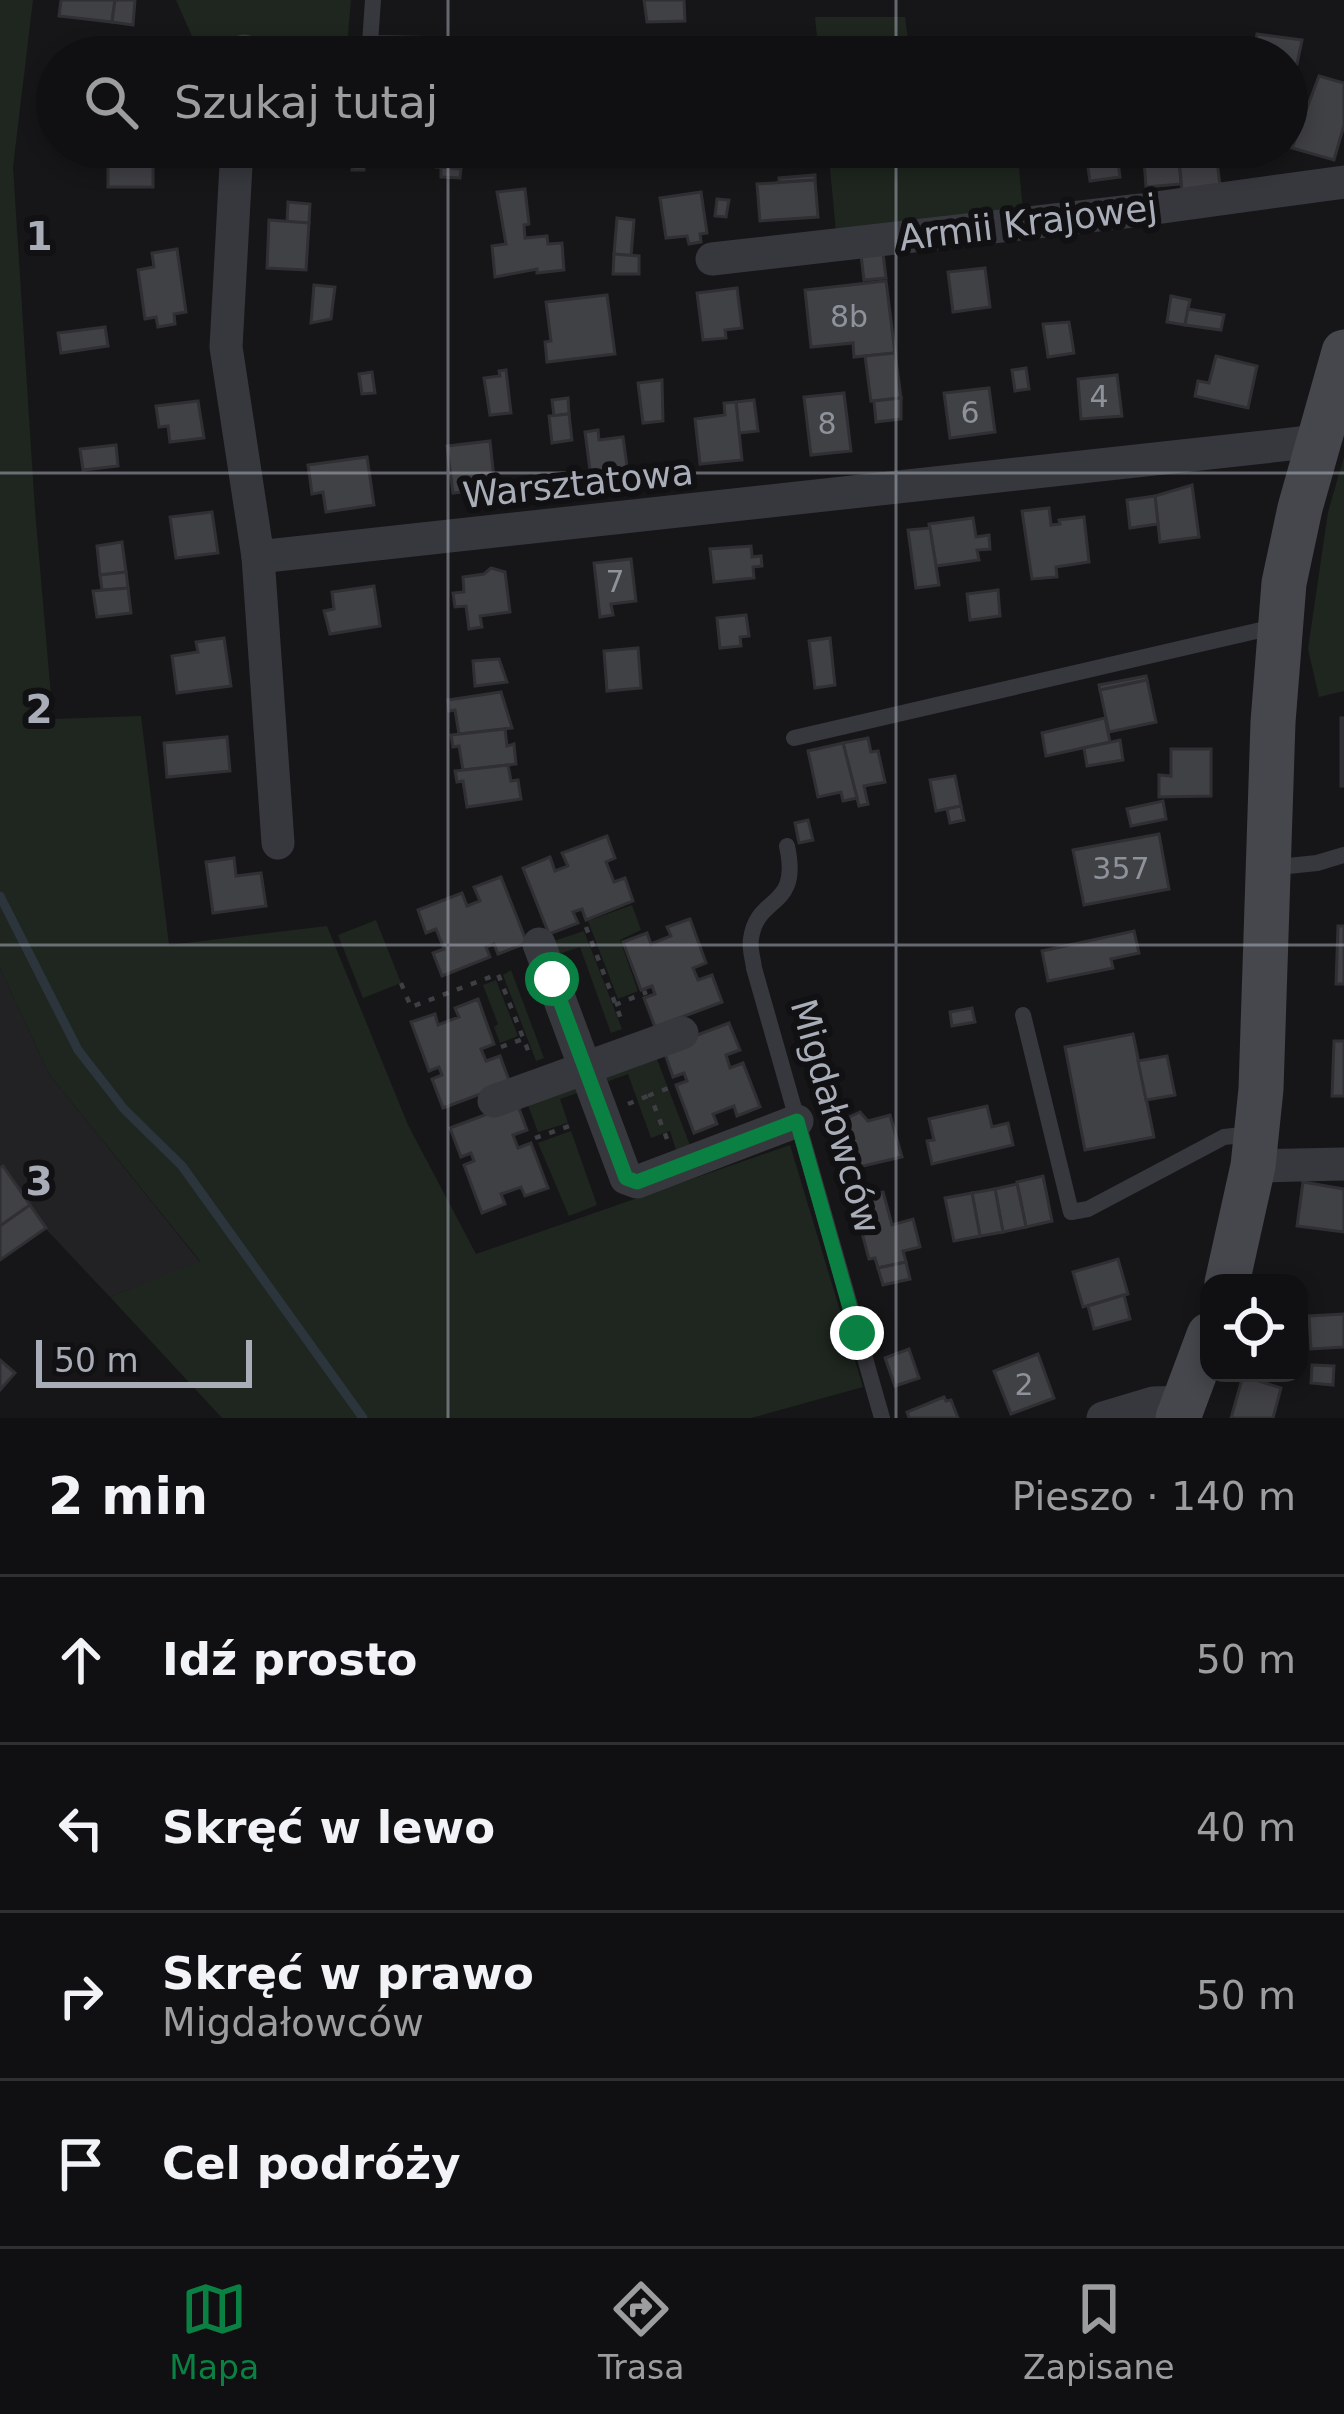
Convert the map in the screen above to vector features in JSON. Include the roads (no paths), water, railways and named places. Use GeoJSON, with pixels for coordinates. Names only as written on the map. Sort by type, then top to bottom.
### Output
{"type":"FeatureCollection","features":[{"type":"Feature","properties":{"kind":"street"},"geometry":{"type":"LineString","coordinates":[[236,168],[226,346],[258,557],[278,843]]}},
{"type":"Feature","properties":{"kind":"street","name":"Armii Krajowej"},"geometry":{"type":"LineString","coordinates":[[712,259],[1344,182]]}},
{"type":"Feature","properties":{"kind":"street"},"geometry":{"type":"LineString","coordinates":[[1229,1274],[1255,1150],[1279,626],[1289,554],[1344,352]]}},
{"type":"Feature","properties":{"kind":"street","name":"Warsztatowa"},"geometry":{"type":"LineString","coordinates":[[258,557],[1318,441]]}},
{"type":"Feature","properties":{"kind":"street"},"geometry":{"type":"LineString","coordinates":[[539,944],[626,1178],[637,1182],[797,1121]]}},
{"type":"Feature","properties":{"kind":"street"},"geometry":{"type":"LineString","coordinates":[[494,1101],[682,1033]]}},
{"type":"Feature","properties":{"kind":"street"},"geometry":{"type":"LineString","coordinates":[[1255,1150],[1344,1164]]}},
{"type":"Feature","properties":{"kind":"street"},"geometry":{"type":"LineString","coordinates":[[1103,1418],[1153,1403],[1182,1410],[1200,1359]]}},
{"type":"Feature","properties":{"kind":"lane"},"geometry":{"type":"LineString","coordinates":[[371,36],[374,0]]}},
{"type":"Feature","properties":{"kind":"lane"},"geometry":{"type":"LineString","coordinates":[[794,738],[1279,626]]}},
{"type":"Feature","properties":{"kind":"lane","name":"Migdałowców"},"geometry":{"type":"LineString","coordinates":[[788,846],[793,870],[790,887],[759,919],[751,939],[754,968],[882,1418]]}},
{"type":"Feature","properties":{"kind":"lane"},"geometry":{"type":"LineString","coordinates":[[1268,868],[1344,855]]}},
{"type":"Feature","properties":{"kind":"lane"},"geometry":{"type":"LineString","coordinates":[[1023,1015],[1071,1212],[1088,1209],[1224,1137],[1255,1150]]}},
{"type":"Feature","properties":{"kind":"waterway"},"geometry":{"type":"LineString","coordinates":[[0,896],[78,1050],[124,1109],[182,1166],[363,1418]]}}]}
